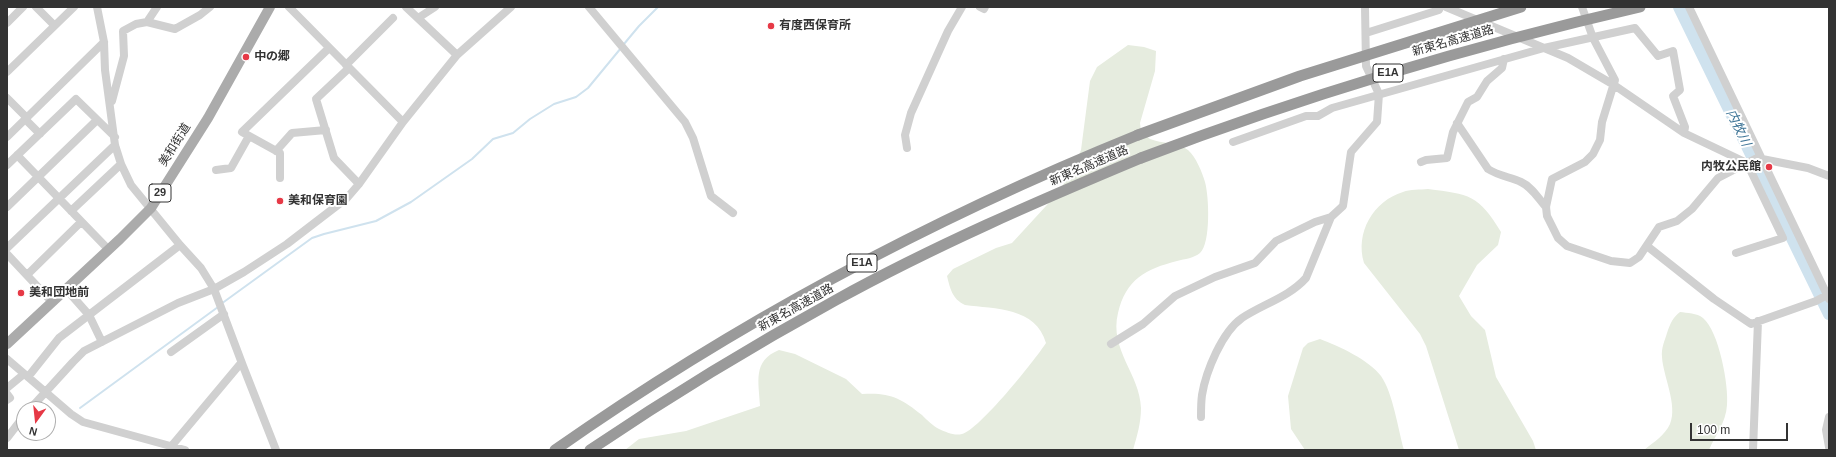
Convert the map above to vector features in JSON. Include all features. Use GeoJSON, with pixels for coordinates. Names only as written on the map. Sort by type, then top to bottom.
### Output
{"type":"FeatureCollection","features":[{"type":"Feature","properties":{"kind":"highway","name":"新東名高速道路"},"geometry":{"type":"LineString","coordinates":[[555,450],[601,418],[741,331],[838,276],[916,235],[1011,190],[1138,135],[1300,76],[1521,7]]}},
{"type":"Feature","properties":{"kind":"highway","name":"新東名高速道路"},"geometry":{"type":"LineString","coordinates":[[590,450],[751,347],[838,299],[1006,216],[1140,158],[1306,99],[1394,71],[1484,45],[1640,7]]}},
{"type":"Feature","properties":{"kind":"main road","name":"美和街道"},"geometry":{"type":"LineString","coordinates":[[7,344],[151,208],[208,118],[270,7]]}},
{"type":"Feature","properties":{"kind":"street"},"geometry":{"type":"LineString","coordinates":[[7,23],[23,7]]}},
{"type":"Feature","properties":{"kind":"street"},"geometry":{"type":"LineString","coordinates":[[36,7],[54,25]]}},
{"type":"Feature","properties":{"kind":"street"},"geometry":{"type":"LineString","coordinates":[[7,72],[74,7]]}},
{"type":"Feature","properties":{"kind":"street"},"geometry":{"type":"LineString","coordinates":[[97,7],[104,42],[105,70],[115,141],[121,164],[131,185],[180,245],[201,268],[214,289],[241,363],[276,450]]}},
{"type":"Feature","properties":{"kind":"street"},"geometry":{"type":"LineString","coordinates":[[147,22],[157,7]]}},
{"type":"Feature","properties":{"kind":"street"},"geometry":{"type":"LineString","coordinates":[[111,105],[124,56],[124,31],[136,24],[147,22],[175,29],[200,15],[210,7]]}},
{"type":"Feature","properties":{"kind":"street"},"geometry":{"type":"LineString","coordinates":[[289,7],[403,122]]}},
{"type":"Feature","properties":{"kind":"street"},"geometry":{"type":"LineString","coordinates":[[406,7],[457,55]]}},
{"type":"Feature","properties":{"kind":"street"},"geometry":{"type":"LineString","coordinates":[[418,18],[435,7]]}},
{"type":"Feature","properties":{"kind":"street"},"geometry":{"type":"LineString","coordinates":[[38,401],[79,356],[102,342],[178,303],[214,289],[244,272],[287,244],[347,198],[359,184],[403,122],[457,55],[510,7]]}},
{"type":"Feature","properties":{"kind":"street"},"geometry":{"type":"LineString","coordinates":[[589,7],[685,122],[694,138],[711,196],[733,213]]}},
{"type":"Feature","properties":{"kind":"street"},"geometry":{"type":"LineString","coordinates":[[907,148],[906,135],[911,113],[948,31],[962,7]]}},
{"type":"Feature","properties":{"kind":"street"},"geometry":{"type":"LineString","coordinates":[[980,7],[984,9],[985,7]]}},
{"type":"Feature","properties":{"kind":"street"},"geometry":{"type":"LineString","coordinates":[[1111,344],[1144,324],[1175,296],[1215,277],[1255,263],[1276,241],[1315,222],[1331,217],[1343,206],[1351,152],[1377,122],[1380,94],[1366,66],[1365,7]]}},
{"type":"Feature","properties":{"kind":"street"},"geometry":{"type":"LineString","coordinates":[[1366,33],[1439,10],[1440,7]]}},
{"type":"Feature","properties":{"kind":"street"},"geometry":{"type":"LineString","coordinates":[[1582,7],[1593,38],[1615,80],[1602,122],[1600,140],[1593,154],[1585,162],[1552,179],[1546,207],[1547,216],[1558,238],[1567,246],[1611,261],[1630,263],[1639,257],[1659,227],[1677,221],[1692,209],[1718,178],[1748,162],[1760,159],[1808,168],[1829,176]]}},
{"type":"Feature","properties":{"kind":"street"},"geometry":{"type":"LineString","coordinates":[[1646,246],[1714,299],[1751,324],[1827,297],[1760,159],[1689,7]]}},
{"type":"Feature","properties":{"kind":"street"},"geometry":{"type":"LineString","coordinates":[[1450,8],[1568,58],[1614,85],[1684,133],[1748,162],[1783,238],[1736,253]]}},
{"type":"Feature","properties":{"kind":"street"},"geometry":{"type":"LineString","coordinates":[[359,184],[334,158],[316,99],[393,18]]}},
{"type":"Feature","properties":{"kind":"street"},"geometry":{"type":"LineString","coordinates":[[1233,142],[1306,116],[1318,116],[1332,108],[1380,94],[1544,48],[1634,28],[1658,56],[1673,51],[1680,90],[1673,96],[1685,127],[1684,133]]}},
{"type":"Feature","properties":{"kind":"street"},"geometry":{"type":"LineString","coordinates":[[7,137],[104,42]]}},
{"type":"Feature","properties":{"kind":"street"},"geometry":{"type":"LineString","coordinates":[[280,178],[280,153],[242,132],[329,48]]}},
{"type":"Feature","properties":{"kind":"street"},"geometry":{"type":"LineString","coordinates":[[1421,162],[1426,160],[1447,158],[1449,143],[1468,102],[1477,96],[1487,81],[1502,68],[1504,59]]}},
{"type":"Feature","properties":{"kind":"street"},"geometry":{"type":"LineString","coordinates":[[7,98],[40,134]]}},
{"type":"Feature","properties":{"kind":"street"},"geometry":{"type":"LineString","coordinates":[[7,165],[76,99],[115,141]]}},
{"type":"Feature","properties":{"kind":"street"},"geometry":{"type":"LineString","coordinates":[[7,207],[97,120]]}},
{"type":"Feature","properties":{"kind":"street"},"geometry":{"type":"LineString","coordinates":[[1457,123],[1488,169],[1495,174],[1523,182],[1535,192],[1546,207]]}},
{"type":"Feature","properties":{"kind":"street"},"geometry":{"type":"LineString","coordinates":[[276,151],[292,133],[326,130]]}},
{"type":"Feature","properties":{"kind":"street"},"geometry":{"type":"LineString","coordinates":[[216,170],[232,168],[249,136]]}},
{"type":"Feature","properties":{"kind":"street"},"geometry":{"type":"LineString","coordinates":[[7,248],[115,141]]}},
{"type":"Feature","properties":{"kind":"street"},"geometry":{"type":"LineString","coordinates":[[17,155],[108,249]]}},
{"type":"Feature","properties":{"kind":"street"},"geometry":{"type":"LineString","coordinates":[[71,211],[121,164]]}},
{"type":"Feature","properties":{"kind":"street"},"geometry":{"type":"LineString","coordinates":[[1201,417],[1201,396],[1206,376],[1219,348],[1233,325],[1299,286],[1306,278],[1331,217]]}},
{"type":"Feature","properties":{"kind":"street"},"geometry":{"type":"LineString","coordinates":[[27,275],[81,222]]}},
{"type":"Feature","properties":{"kind":"street"},"geometry":{"type":"LineString","coordinates":[[7,388],[26,376],[58,338],[180,245]]}},
{"type":"Feature","properties":{"kind":"street"},"geometry":{"type":"LineString","coordinates":[[7,254],[52,302]]}},
{"type":"Feature","properties":{"kind":"street"},"geometry":{"type":"LineString","coordinates":[[66,289],[89,315],[102,342]]}},
{"type":"Feature","properties":{"kind":"street"},"geometry":{"type":"LineString","coordinates":[[171,352],[224,314]]}},
{"type":"Feature","properties":{"kind":"street"},"geometry":{"type":"LineString","coordinates":[[1753,450],[1758,321]]}},
{"type":"Feature","properties":{"kind":"street"},"geometry":{"type":"LineString","coordinates":[[7,359],[71,414],[83,422],[170,448],[185,450]]}},
{"type":"Feature","properties":{"kind":"street"},"geometry":{"type":"LineString","coordinates":[[170,448],[241,363]]}},
{"type":"Feature","properties":{"kind":"street"},"geometry":{"type":"LineString","coordinates":[[7,394],[10,398],[7,400]]}},
{"type":"Feature","properties":{"kind":"street"},"geometry":{"type":"LineString","coordinates":[[1829,417],[1826,430],[1829,447]]}},
{"type":"Feature","properties":{"kind":"street"},"geometry":{"type":"LineString","coordinates":[[7,438],[16,426]]}},
{"type":"Feature","properties":{"kind":"shaded area"},"geometry":{"type":"Polygon","coordinates":[[[1128,45],[1144,47],[1156,51],[1155,71],[1140,123],[1141,131],[1150,139],[1184,147],[1191,153],[1205,182],[1208,208],[1206,240],[1204,248],[1200,253],[1192,257],[1166,264],[1139,277],[1126,292],[1118,313],[1116,326],[1118,339],[1121,350],[1136,384],[1141,408],[1140,424],[1133,450],[625,450],[639,439],[686,431],[760,406],[758,381],[761,366],[764,360],[779,350],[795,354],[846,379],[862,394],[887,395],[901,400],[939,429],[953,434],[962,434],[970,430],[993,408],[1031,364],[1046,343],[1041,331],[1033,322],[1024,316],[1001,309],[965,305],[961,303],[952,293],[947,276],[953,269],[996,248],[1012,243],[1057,194],[1072,171],[1081,150],[1090,81],[1097,67],[1128,45]]]}},
{"type":"Feature","properties":{"kind":"shaded area"},"geometry":{"type":"Polygon","coordinates":[[[1428,189],[1454,193],[1472,198],[1486,210],[1501,232],[1498,245],[1477,265],[1459,296],[1471,316],[1485,330],[1496,377],[1533,441],[1536,450],[1459,450],[1426,346],[1420,334],[1364,263],[1362,241],[1364,230],[1375,211],[1392,196],[1406,191],[1428,189]]]}},
{"type":"Feature","properties":{"kind":"shaded area"},"geometry":{"type":"Polygon","coordinates":[[[1680,312],[1701,316],[1709,325],[1714,334],[1725,373],[1727,405],[1725,418],[1709,450],[1644,450],[1665,432],[1670,424],[1672,408],[1663,365],[1662,350],[1671,324],[1675,316],[1680,312]]]}},
{"type":"Feature","properties":{"kind":"shaded area"},"geometry":{"type":"Polygon","coordinates":[[[1320,339],[1336,345],[1361,359],[1369,364],[1381,376],[1392,401],[1404,450],[1305,450],[1291,429],[1288,396],[1303,348],[1308,343],[1320,339]]]}},
{"type":"Feature","properties":{"kind":"waterway"},"geometry":{"type":"LineString","coordinates":[[624,44],[658,7]]}},
{"type":"Feature","properties":{"kind":"waterway","name":"内牧川"},"geometry":{"type":"LineString","coordinates":[[1679,7],[1829,314]]}},
{"type":"Feature","properties":{"kind":"waterway"},"geometry":{"type":"LineString","coordinates":[[221,304],[312,238],[376,221],[411,202],[472,159],[493,139],[513,133],[530,119],[554,104],[576,97],[588,88],[621,48]]}},
{"type":"Feature","properties":{"kind":"waterway"},"geometry":{"type":"LineString","coordinates":[[80,408],[218,307]]}},
{"type":"Feature","properties":{"kind":"place","name":"有度西保育所"},"geometry":{"type":"Point","coordinates":[771,26]}},
{"type":"Feature","properties":{"kind":"place","name":"中の郷"},"geometry":{"type":"Point","coordinates":[246,57]}},
{"type":"Feature","properties":{"kind":"place","name":"内牧公民館"},"geometry":{"type":"Point","coordinates":[1769,167]}},
{"type":"Feature","properties":{"kind":"place","name":"美和保育園"},"geometry":{"type":"Point","coordinates":[280,201]}},
{"type":"Feature","properties":{"kind":"place","name":"美和団地前"},"geometry":{"type":"Point","coordinates":[21,293]}}]}
